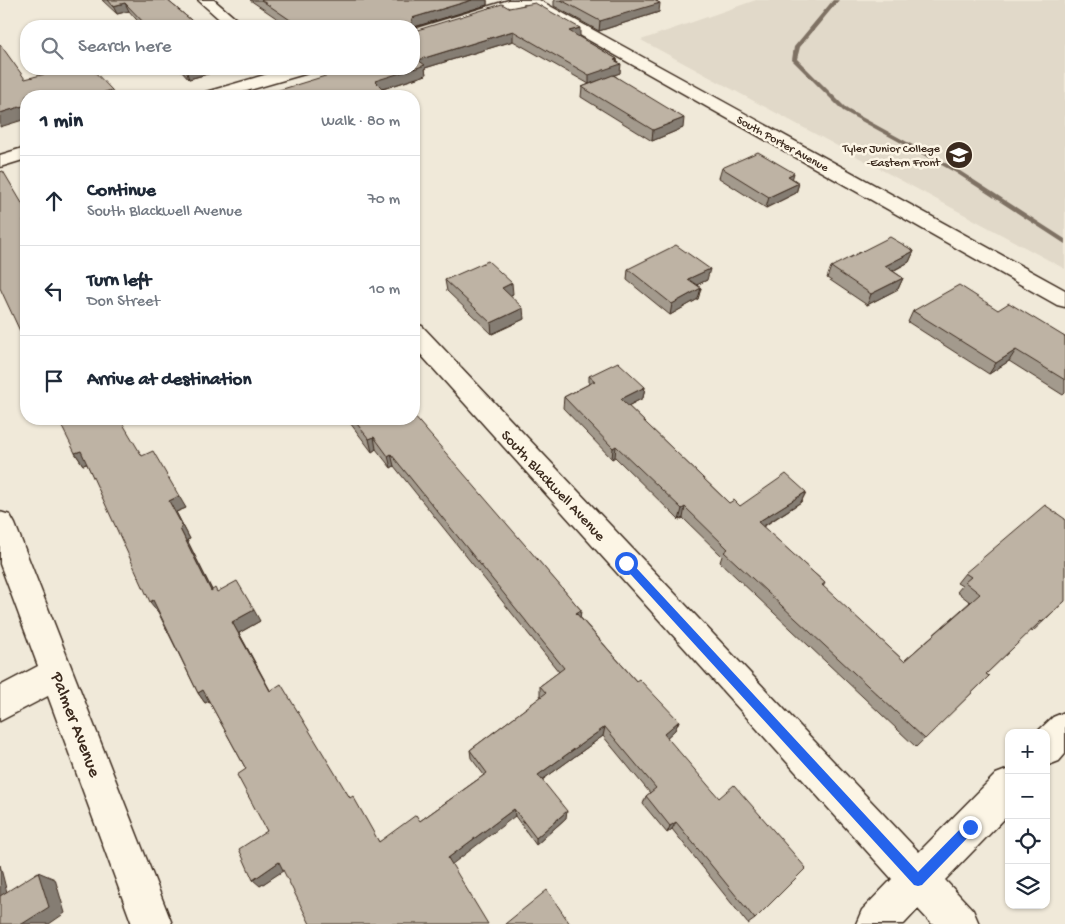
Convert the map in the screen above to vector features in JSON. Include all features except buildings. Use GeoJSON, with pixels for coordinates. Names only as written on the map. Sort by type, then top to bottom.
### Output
{"type":"FeatureCollection","features":[{"type":"Feature","properties":{"kind":"street"},"geometry":{"type":"LineString","coordinates":[[205,0],[229,20]]}},
{"type":"Feature","properties":{"kind":"street"},"geometry":{"type":"LineString","coordinates":[[420,32],[524,0]]}},
{"type":"Feature","properties":{"kind":"street","name":"South Porter Avenue"},"geometry":{"type":"LineString","coordinates":[[528,0],[1065,300]]}},
{"type":"Feature","properties":{"kind":"street"},"geometry":{"type":"LineString","coordinates":[[231,90],[277,75]]}},
{"type":"Feature","properties":{"kind":"street"},"geometry":{"type":"LineString","coordinates":[[0,161],[20,155]]}},
{"type":"Feature","properties":{"kind":"street","name":"South Blackwell Avenue"},"geometry":{"type":"LineString","coordinates":[[420,339],[959,924]]}},
{"type":"Feature","properties":{"kind":"street","name":"Palmer Avenue"},"geometry":{"type":"LineString","coordinates":[[0,524],[152,924]]}},
{"type":"Feature","properties":{"kind":"street"},"geometry":{"type":"LineString","coordinates":[[0,704],[58,673]]}},
{"type":"Feature","properties":{"kind":"street"},"geometry":{"type":"LineString","coordinates":[[1050,744],[1065,729]]}},
{"type":"Feature","properties":{"kind":"street"},"geometry":{"type":"LineString","coordinates":[[876,924],[1005,791]]}},
{"type":"Feature","properties":{"kind":"shaded area","name":"Tyler Junior College -Eastern Front"},"geometry":{"type":"Polygon","coordinates":[[[756,0],[1065,0],[1065,269],[641,40],[756,0]]]}},
{"type":"Feature","properties":{"kind":"waterway"},"geometry":{"type":"LineString","coordinates":[[836,0],[797,47],[794,59],[845,110],[958,172],[1065,242]]}},
{"type":"Feature","properties":{"kind":"place","name":"Tyler Junior College -Eastern Front"},"geometry":{"type":"Point","coordinates":[959,155]}},
{"type":"Feature","properties":{"kind":"route"},"geometry":{"type":"LineString","coordinates":[[626,563],[918,880],[970,827]]}}]}
